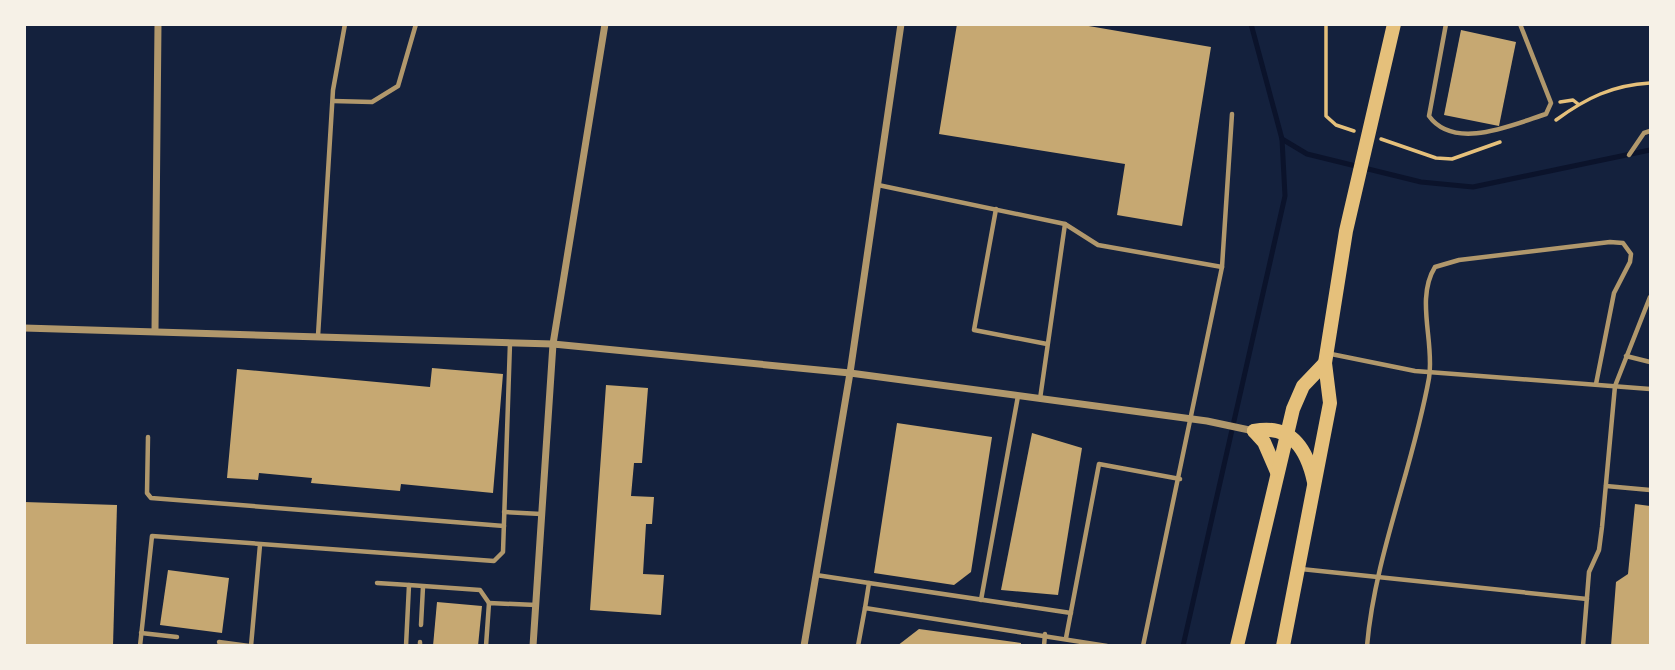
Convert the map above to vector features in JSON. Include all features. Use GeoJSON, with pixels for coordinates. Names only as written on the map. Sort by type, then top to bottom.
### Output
{"type":"FeatureCollection","features":[{"type":"Feature","properties":{"kind":"main road"},"geometry":{"type":"LineString","coordinates":[[1283,646],[1330,403],[1326,358],[1346,231],[1394,24]]}},
{"type":"Feature","properties":{"kind":"main road"},"geometry":{"type":"LineString","coordinates":[[1237,646],[1287,433],[1303,386],[1326,358]]}},
{"type":"Feature","properties":{"kind":"main road"},"geometry":{"type":"LineString","coordinates":[[1254,431],[1287,433],[1306,454],[1315,486]]}},
{"type":"Feature","properties":{"kind":"main road"},"geometry":{"type":"LineString","coordinates":[[1254,431],[1264,442],[1277,472]]}},
{"type":"Feature","properties":{"kind":"street"},"geometry":{"type":"LineString","coordinates":[[155,331],[158,24]]}},
{"type":"Feature","properties":{"kind":"street"},"geometry":{"type":"LineString","coordinates":[[533,646],[553,344],[605,24]]}},
{"type":"Feature","properties":{"kind":"street"},"geometry":{"type":"LineString","coordinates":[[804,646],[850,373],[901,24]]}},
{"type":"Feature","properties":{"kind":"street"},"geometry":{"type":"LineString","coordinates":[[24,328],[553,344],[850,373],[1207,421],[1254,431]]}},
{"type":"Feature","properties":{"kind":"lane"},"geometry":{"type":"LineString","coordinates":[[318,336],[333,101],[345,24]]}},
{"type":"Feature","properties":{"kind":"lane"},"geometry":{"type":"LineString","coordinates":[[333,101],[373,102],[398,86],[416,24]]}},
{"type":"Feature","properties":{"kind":"lane"},"geometry":{"type":"LineString","coordinates":[[1446,24],[1429,116],[1437,127],[1456,134],[1501,129],[1546,114],[1551,103],[1520,24]]}},
{"type":"Feature","properties":{"kind":"lane"},"geometry":{"type":"LineString","coordinates":[[1143,646],[1223,267],[1232,114]]}},
{"type":"Feature","properties":{"kind":"lane"},"geometry":{"type":"LineString","coordinates":[[1629,155],[1644,133],[1650,131]]}},
{"type":"Feature","properties":{"kind":"lane"},"geometry":{"type":"LineString","coordinates":[[877,185],[1065,224],[1098,245],[1223,267]]}},
{"type":"Feature","properties":{"kind":"lane"},"geometry":{"type":"LineString","coordinates":[[996,209],[974,330],[1047,345]]}},
{"type":"Feature","properties":{"kind":"lane"},"geometry":{"type":"LineString","coordinates":[[1040,399],[1065,224]]}},
{"type":"Feature","properties":{"kind":"lane"},"geometry":{"type":"LineString","coordinates":[[1367,646],[1379,579],[1430,373],[1427,288],[1435,267],[1451,261],[1619,242],[1628,248],[1630,262],[1614,293],[1596,384]]}},
{"type":"Feature","properties":{"kind":"lane"},"geometry":{"type":"LineString","coordinates":[[1583,646],[1589,572],[1599,550],[1615,386],[1650,297]]}},
{"type":"Feature","properties":{"kind":"lane"},"geometry":{"type":"LineString","coordinates":[[140,646],[152,536],[494,561],[503,552],[510,343]]}},
{"type":"Feature","properties":{"kind":"lane"},"geometry":{"type":"LineString","coordinates":[[1626,356],[1650,362]]}},
{"type":"Feature","properties":{"kind":"lane"},"geometry":{"type":"LineString","coordinates":[[1326,358],[1430,373],[1650,389]]}},
{"type":"Feature","properties":{"kind":"lane"},"geometry":{"type":"LineString","coordinates":[[981,600],[1018,396]]}},
{"type":"Feature","properties":{"kind":"lane"},"geometry":{"type":"LineString","coordinates":[[148,437],[147,493],[151,498],[504,526]]}},
{"type":"Feature","properties":{"kind":"lane"},"geometry":{"type":"LineString","coordinates":[[1066,638],[1099,464],[1180,479]]}},
{"type":"Feature","properties":{"kind":"lane"},"geometry":{"type":"LineString","coordinates":[[1606,485],[1650,490]]}},
{"type":"Feature","properties":{"kind":"lane"},"geometry":{"type":"LineString","coordinates":[[504,512],[542,514]]}},
{"type":"Feature","properties":{"kind":"lane"},"geometry":{"type":"LineString","coordinates":[[219,642],[251,646],[260,545]]}},
{"type":"Feature","properties":{"kind":"lane"},"geometry":{"type":"LineString","coordinates":[[1300,569],[1587,599]]}},
{"type":"Feature","properties":{"kind":"lane"},"geometry":{"type":"LineString","coordinates":[[816,575],[1071,613]]}},
{"type":"Feature","properties":{"kind":"lane"},"geometry":{"type":"LineString","coordinates":[[377,583],[480,590],[488,603],[486,646]]}},
{"type":"Feature","properties":{"kind":"lane"},"geometry":{"type":"LineString","coordinates":[[858,646],[869,583]]}},
{"type":"Feature","properties":{"kind":"lane"},"geometry":{"type":"LineString","coordinates":[[406,646],[409,585]]}},
{"type":"Feature","properties":{"kind":"lane"},"geometry":{"type":"LineString","coordinates":[[421,625],[423,586]]}},
{"type":"Feature","properties":{"kind":"lane"},"geometry":{"type":"LineString","coordinates":[[488,603],[536,605]]}},
{"type":"Feature","properties":{"kind":"lane"},"geometry":{"type":"LineString","coordinates":[[865,608],[1045,634],[1107,646]]}},
{"type":"Feature","properties":{"kind":"lane"},"geometry":{"type":"LineString","coordinates":[[141,633],[177,637]]}},
{"type":"Feature","properties":{"kind":"lane"},"geometry":{"type":"LineString","coordinates":[[1044,646],[1045,634]]}},
{"type":"Feature","properties":{"kind":"path"},"geometry":{"type":"LineString","coordinates":[[1326,24],[1326,116],[1336,125],[1362,133]]}},
{"type":"Feature","properties":{"kind":"path"},"geometry":{"type":"LineString","coordinates":[[1555,121],[1578,104],[1620,85],[1650,83]]}},
{"type":"Feature","properties":{"kind":"path"},"geometry":{"type":"LineString","coordinates":[[1551,103],[1573,100],[1578,104]]}},
{"type":"Feature","properties":{"kind":"path"},"geometry":{"type":"LineString","coordinates":[[1376,138],[1436,158],[1452,159],[1505,140]]}},
{"type":"Feature","properties":{"kind":"building"},"geometry":{"type":"Polygon","coordinates":[[[957,24],[1077,24],[1211,47],[1182,226],[1117,215],[1125,164],[939,134],[957,24]]]}},
{"type":"Feature","properties":{"kind":"building"},"geometry":{"type":"Polygon","coordinates":[[[1461,30],[1516,42],[1499,126],[1444,115],[1461,30]]]}},
{"type":"Feature","properties":{"kind":"building"},"geometry":{"type":"Polygon","coordinates":[[[432,368],[503,374],[493,493],[401,484],[400,491],[311,483],[312,478],[259,473],[258,480],[227,478],[237,369],[430,387],[432,368]]]}},
{"type":"Feature","properties":{"kind":"building"},"geometry":{"type":"Polygon","coordinates":[[[606,385],[648,388],[642,463],[634,463],[631,496],[654,497],[652,524],[646,524],[643,574],[664,575],[661,615],[590,610],[606,385]]]}},
{"type":"Feature","properties":{"kind":"building"},"geometry":{"type":"Polygon","coordinates":[[[897,423],[992,437],[971,572],[954,585],[874,573],[897,423]]]}},
{"type":"Feature","properties":{"kind":"building"},"geometry":{"type":"Polygon","coordinates":[[[1032,433],[1082,448],[1058,595],[1001,590],[1032,433]]]}},
{"type":"Feature","properties":{"kind":"building"},"geometry":{"type":"Polygon","coordinates":[[[24,502],[117,505],[113,646],[24,646],[24,502]]]}},
{"type":"Feature","properties":{"kind":"building"},"geometry":{"type":"Polygon","coordinates":[[[1635,504],[1650,506],[1650,646],[1611,646],[1616,582],[1628,574],[1635,504]]]}},
{"type":"Feature","properties":{"kind":"building"},"geometry":{"type":"Polygon","coordinates":[[[168,570],[229,578],[222,633],[160,625],[168,570]]]}},
{"type":"Feature","properties":{"kind":"building"},"geometry":{"type":"Polygon","coordinates":[[[437,602],[482,606],[478,646],[433,646],[437,602]]]}},
{"type":"Feature","properties":{"kind":"building"},"geometry":{"type":"Polygon","coordinates":[[[919,629],[1021,643],[1021,646],[897,646],[919,629]]]}},
{"type":"Feature","properties":{"kind":"waterway"},"geometry":{"type":"LineString","coordinates":[[1251,24],[1282,139],[1307,154],[1421,182],[1473,187],[1650,150]]}},
{"type":"Feature","properties":{"kind":"waterway"},"geometry":{"type":"LineString","coordinates":[[1183,646],[1285,196],[1282,139]]}}]}
